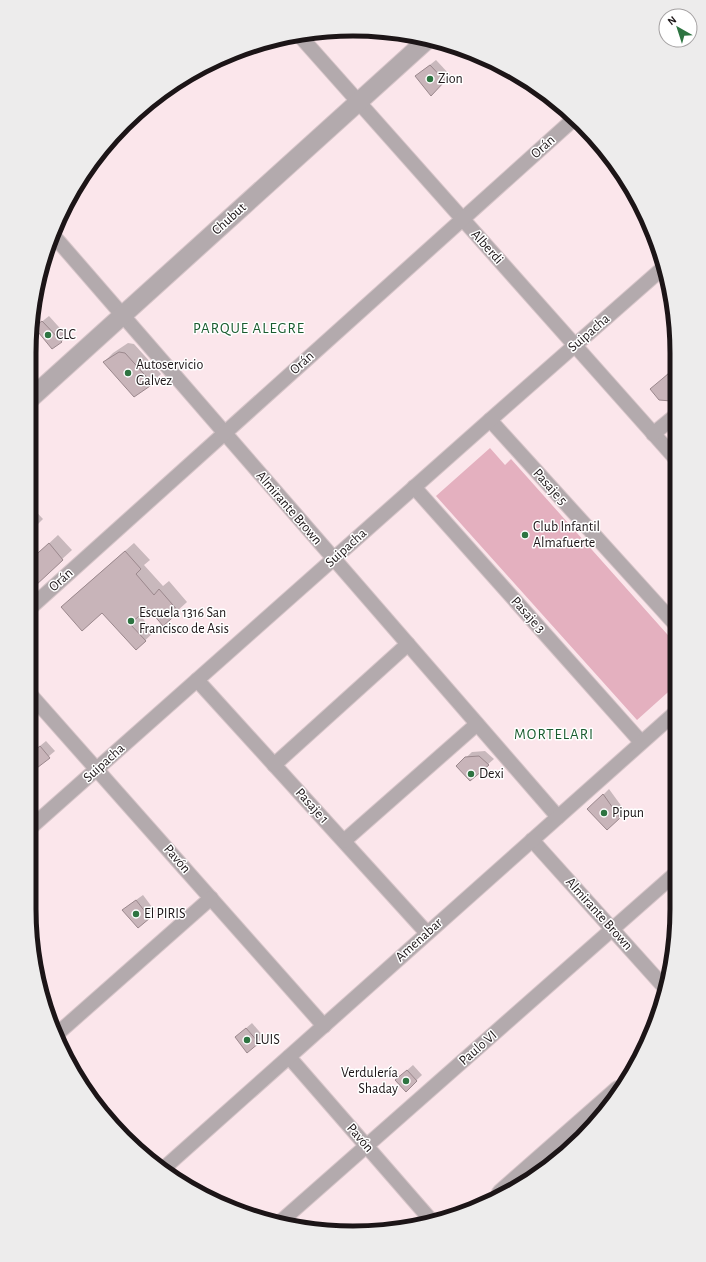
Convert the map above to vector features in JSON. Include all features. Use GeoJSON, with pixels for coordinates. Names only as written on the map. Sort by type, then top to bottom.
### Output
{"type":"FeatureCollection","features":[{"type":"Feature","properties":{"kind":"street","name":"Alberdi"},"geometry":{"type":"LineString","coordinates":[[304,40],[670,453]]}},
{"type":"Feature","properties":{"kind":"street","name":"Chubut"},"geometry":{"type":"LineString","coordinates":[[36,394],[423,44]]}},
{"type":"Feature","properties":{"kind":"street","name":"Orán"},"geometry":{"type":"LineString","coordinates":[[36,603],[570,122]]}},
{"type":"Feature","properties":{"kind":"street","name":"Almirante Brown"},"geometry":{"type":"LineString","coordinates":[[57,240],[558,817]]}},
{"type":"Feature","properties":{"kind":"street","name":"Suipacha"},"geometry":{"type":"LineString","coordinates":[[36,823],[659,271]]}},
{"type":"Feature","properties":{"kind":"street","name":"Pasaje 5"},"geometry":{"type":"LineString","coordinates":[[490,420],[670,618]]}},
{"type":"Feature","properties":{"kind":"street"},"geometry":{"type":"LineString","coordinates":[[653,434],[670,420]]}},
{"type":"Feature","properties":{"kind":"street","name":"Pasaje 3"},"geometry":{"type":"LineString","coordinates":[[414,487],[641,742]]}},
{"type":"Feature","properties":{"kind":"street"},"geometry":{"type":"LineString","coordinates":[[274,765],[408,644]]}},
{"type":"Feature","properties":{"kind":"street","name":"Pasaje 1"},"geometry":{"type":"LineString","coordinates":[[197,680],[427,933]]}},
{"type":"Feature","properties":{"kind":"street","name":"Pavón"},"geometry":{"type":"LineString","coordinates":[[36,701],[324,1026]]}},
{"type":"Feature","properties":{"kind":"street","name":"Amenabar"},"geometry":{"type":"LineString","coordinates":[[167,1165],[670,717]]}},
{"type":"Feature","properties":{"kind":"street"},"geometry":{"type":"LineString","coordinates":[[344,842],[477,724]]}},
{"type":"Feature","properties":{"kind":"street","name":"Almirante Brown"},"geometry":{"type":"LineString","coordinates":[[532,840],[661,983]]}},
{"type":"Feature","properties":{"kind":"street","name":"Paulo VI"},"geometry":{"type":"LineString","coordinates":[[284,1218],[670,878]]}},
{"type":"Feature","properties":{"kind":"street"},"geometry":{"type":"LineString","coordinates":[[60,1031],[211,898]]}},
{"type":"Feature","properties":{"kind":"street","name":"Pavón"},"geometry":{"type":"LineString","coordinates":[[289,1056],[428,1217]]}},
{"type":"Feature","properties":{"kind":"street"},"geometry":{"type":"LineString","coordinates":[[513,1183],[603,1104]]}},
{"type":"Feature","properties":{"kind":"shaded area","name":"Club Infantil Almafuerte"},"geometry":{"type":"Polygon","coordinates":[[[490,448],[505,465],[511,459],[670,637],[670,690],[637,720],[436,496],[490,448]]]}},
{"type":"Feature","properties":{"kind":"building","name":"Zion"},"geometry":{"type":"Polygon","coordinates":[[[430,65],[445,81],[431,96],[415,76],[430,65]]]}},
{"type":"Feature","properties":{"kind":"building","name":"CLC"},"geometry":{"type":"Polygon","coordinates":[[[42,321],[62,342],[52,349],[37,331],[38,324],[42,321]]]}},
{"type":"Feature","properties":{"kind":"building","name":"Autoservicio Galvez"},"geometry":{"type":"Polygon","coordinates":[[[119,352],[125,353],[153,384],[134,397],[103,362],[119,352]]]}},
{"type":"Feature","properties":{"kind":"building"},"geometry":{"type":"Polygon","coordinates":[[[670,372],[670,401],[659,400],[650,389],[670,372]]]}},
{"type":"Feature","properties":{"kind":"building"},"geometry":{"type":"Polygon","coordinates":[[[49,543],[63,560],[36,585],[36,555],[49,543]]]}},
{"type":"Feature","properties":{"kind":"building"},"geometry":{"type":"Polygon","coordinates":[[[125,551],[141,569],[136,574],[154,595],[159,589],[179,612],[163,626],[148,608],[130,624],[146,641],[136,650],[102,613],[82,631],[61,607],[125,551]]]}},
{"type":"Feature","properties":{"kind":"building"},"geometry":{"type":"Polygon","coordinates":[[[40,746],[50,758],[36,769],[36,749],[40,746]]]}},
{"type":"Feature","properties":{"kind":"building","name":"Dexi"},"geometry":{"type":"Polygon","coordinates":[[[479,756],[489,765],[470,781],[456,766],[465,757],[479,756]]]}},
{"type":"Feature","properties":{"kind":"building","name":"Pipun"},"geometry":{"type":"Polygon","coordinates":[[[603,794],[620,818],[607,830],[587,809],[603,794]]]}},
{"type":"Feature","properties":{"kind":"building","name":"El PIRIS"},"geometry":{"type":"Polygon","coordinates":[[[136,900],[150,918],[138,928],[122,910],[136,900]]]}},
{"type":"Feature","properties":{"kind":"building","name":"LUIS"},"geometry":{"type":"Polygon","coordinates":[[[246,1028],[259,1043],[247,1053],[235,1037],[246,1028]]]}},
{"type":"Feature","properties":{"kind":"building","name":"Verdulería Shaday"},"geometry":{"type":"Polygon","coordinates":[[[407,1070],[417,1081],[406,1092],[395,1080],[407,1070]]]}},
{"type":"Feature","properties":{"kind":"place","name":"Zion"},"geometry":{"type":"Point","coordinates":[430,79]}},
{"type":"Feature","properties":{"kind":"place","name":"CLC"},"geometry":{"type":"Point","coordinates":[48,335]}},
{"type":"Feature","properties":{"kind":"place","name":"Autoservicio Galvez"},"geometry":{"type":"Point","coordinates":[128,373]}},
{"type":"Feature","properties":{"kind":"place","name":"Club Infantil Almafuerte"},"geometry":{"type":"Point","coordinates":[525,535]}},
{"type":"Feature","properties":{"kind":"place","name":"Escuela 1316 San Francisco de Asis"},"geometry":{"type":"Point","coordinates":[131,621]}},
{"type":"Feature","properties":{"kind":"place","name":"Dexi"},"geometry":{"type":"Point","coordinates":[471,774]}},
{"type":"Feature","properties":{"kind":"place","name":"Pipun"},"geometry":{"type":"Point","coordinates":[604,813]}},
{"type":"Feature","properties":{"kind":"place","name":"El PIRIS"},"geometry":{"type":"Point","coordinates":[136,914]}},
{"type":"Feature","properties":{"kind":"place","name":"LUIS"},"geometry":{"type":"Point","coordinates":[247,1040]}},
{"type":"Feature","properties":{"kind":"place","name":"Verdulería Shaday"},"geometry":{"type":"Point","coordinates":[406,1081]}},
{"type":"Feature","properties":{"kind":"district","name":"PARQUE ALEGRE"},"geometry":{"type":"Point","coordinates":[249,328]}},
{"type":"Feature","properties":{"kind":"district","name":"MORTELARI"},"geometry":{"type":"Point","coordinates":[554,734]}}]}
